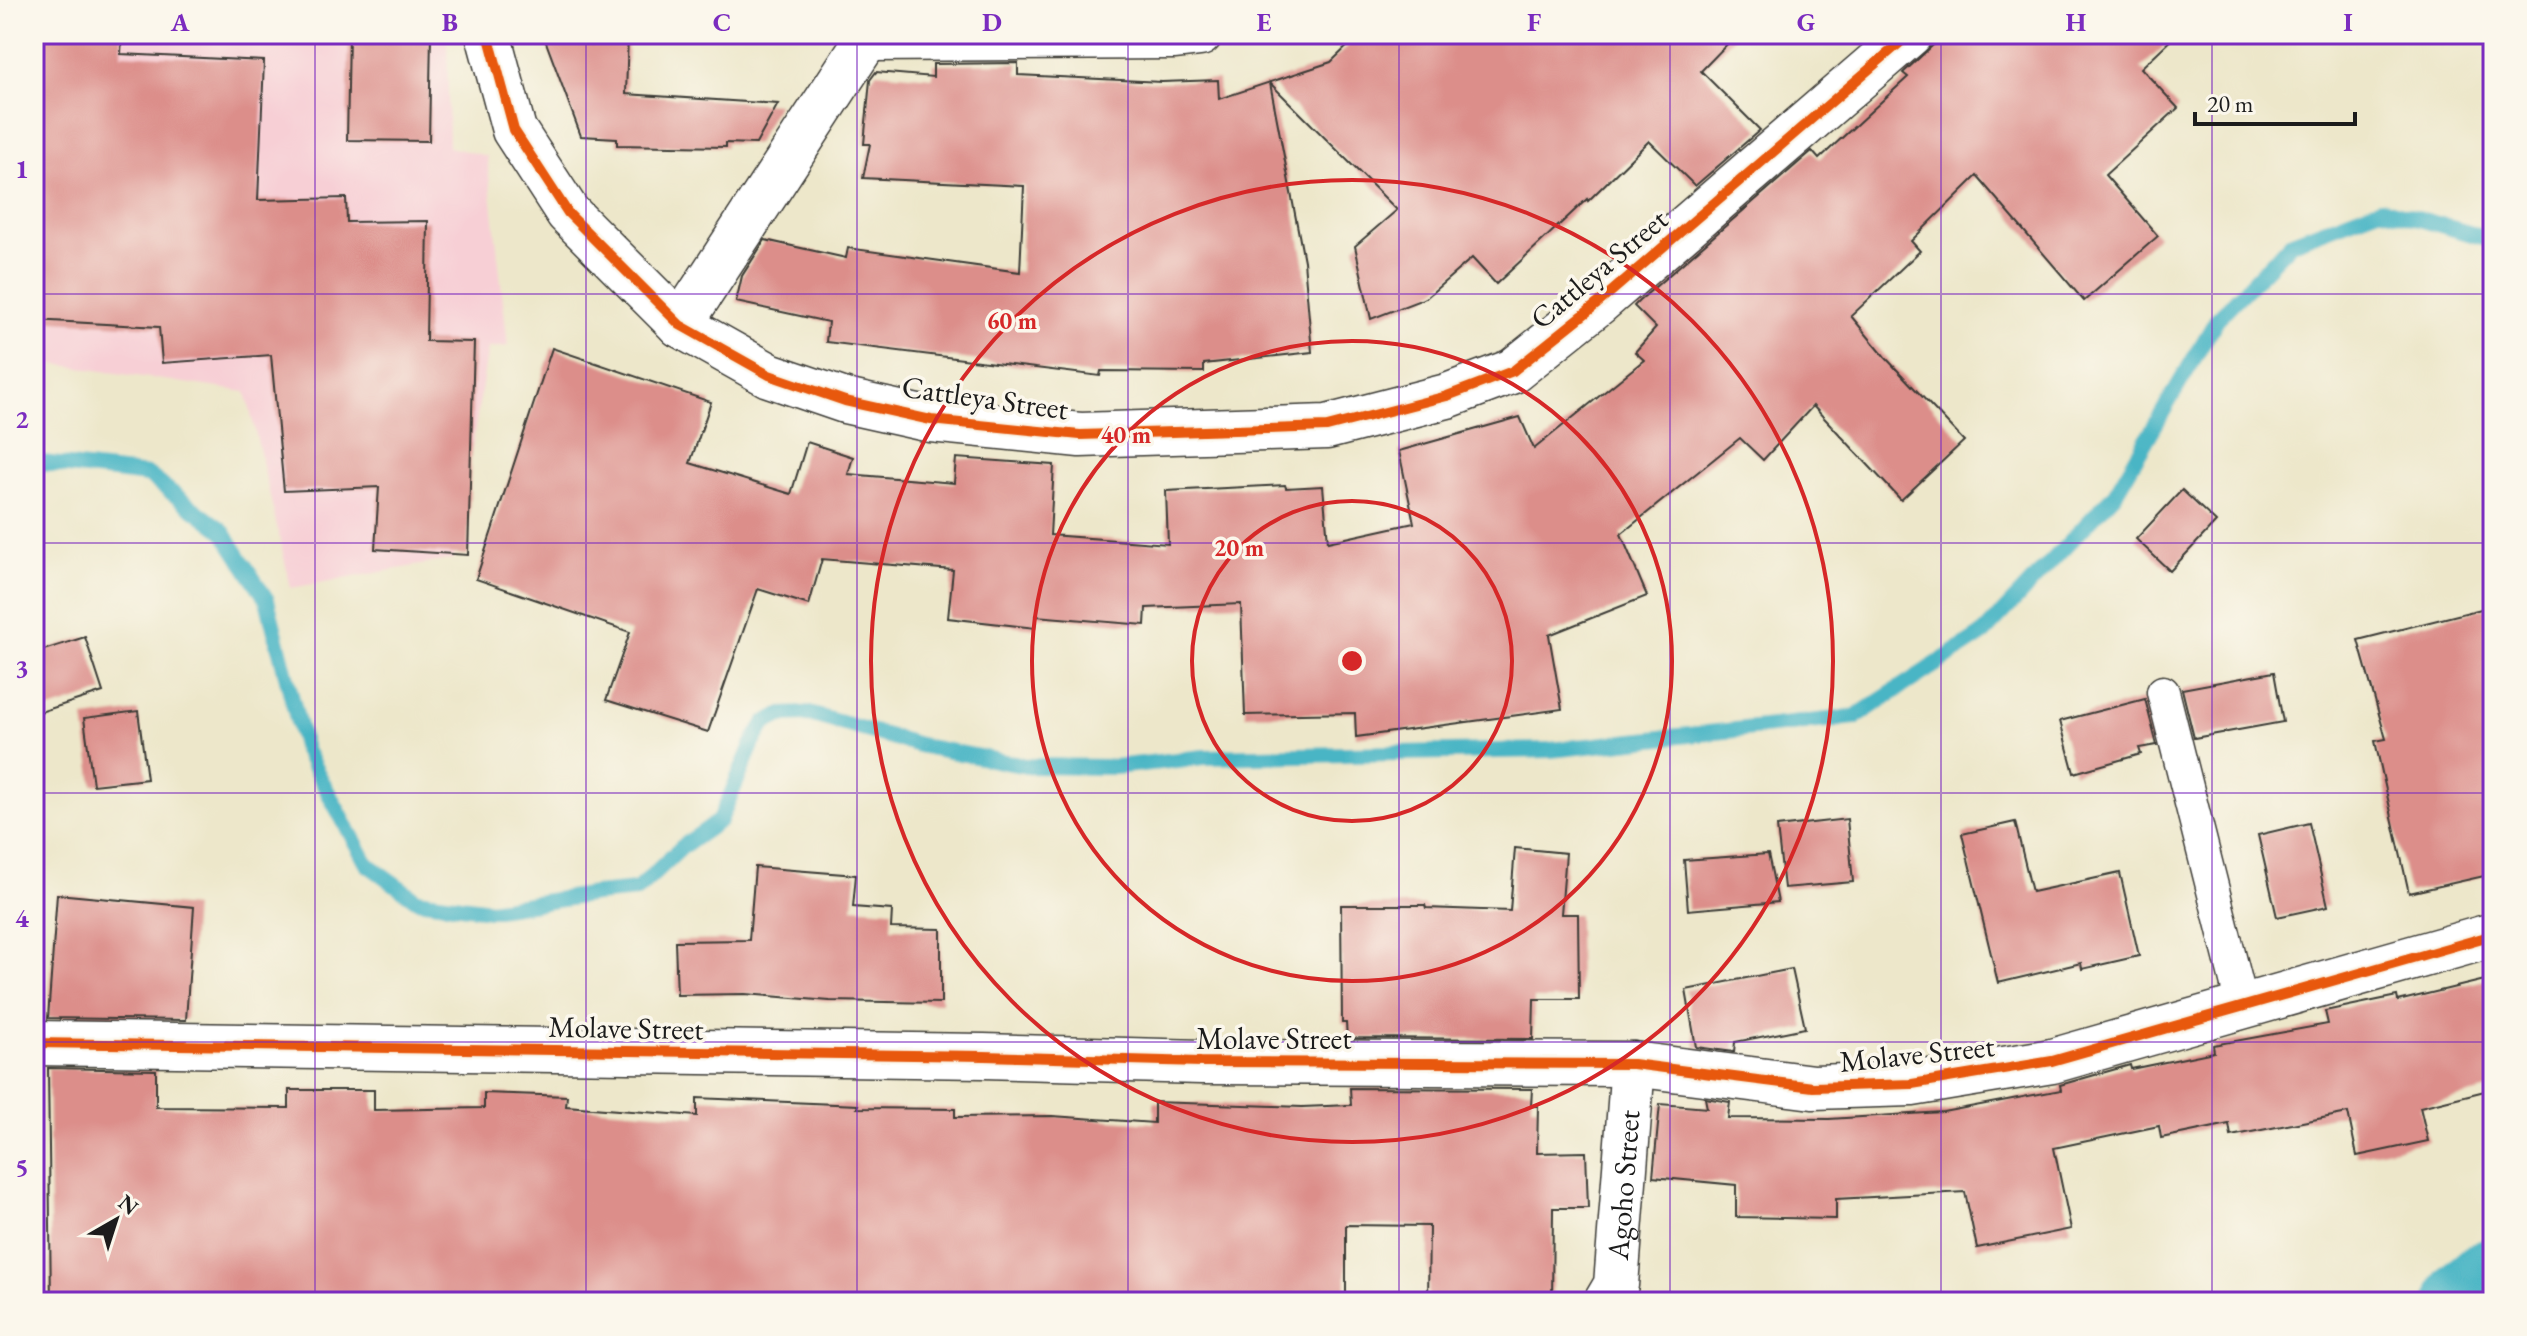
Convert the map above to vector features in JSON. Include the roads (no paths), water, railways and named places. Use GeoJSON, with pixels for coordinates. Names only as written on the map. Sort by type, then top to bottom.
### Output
{"type":"FeatureCollection","features":[{"type":"Feature","properties":{"kind":"street","name":"Cattleya Street"},"geometry":{"type":"LineString","coordinates":[[488,34],[514,130],[568,213],[680,325],[769,375],[845,401],[931,420],[1080,435],[1327,427],[1447,396],[1513,371],[1597,304],[1910,34]]}},
{"type":"Feature","properties":{"kind":"street"},"geometry":{"type":"LineString","coordinates":[[680,325],[867,37],[1015,40],[1200,34]]}},
{"type":"Feature","properties":{"kind":"street","name":"Molave Street"},"geometry":{"type":"LineString","coordinates":[[34,1043],[984,1056],[1201,1062],[1633,1064],[1813,1087],[1912,1084],[2052,1061],[2493,935]]}},
{"type":"Feature","properties":{"kind":"street","name":"Agoho Street"},"geometry":{"type":"LineString","coordinates":[[1606,1302],[1616,1285],[1633,1064]]}},
{"type":"Feature","properties":{"kind":"lane"},"geometry":{"type":"LineString","coordinates":[[2163,692],[2242,1005]]}},
{"type":"Feature","properties":{"kind":"waterway"},"geometry":{"type":"LineString","coordinates":[[34,462],[148,475],[222,530],[267,600],[305,750],[367,864],[417,900],[490,910],[637,890],[682,847],[720,820],[753,743],[765,723],[781,715],[809,714],[923,746],[1026,766],[1115,767],[1204,757],[1550,750],[1855,717],[1984,633],[2115,494],[2217,319],[2292,242],[2381,208],[2493,240]]}},
{"type":"Feature","properties":{"kind":"waterway"},"geometry":{"type":"LineString","coordinates":[[2474,1302],[2493,1286]]}}]}
